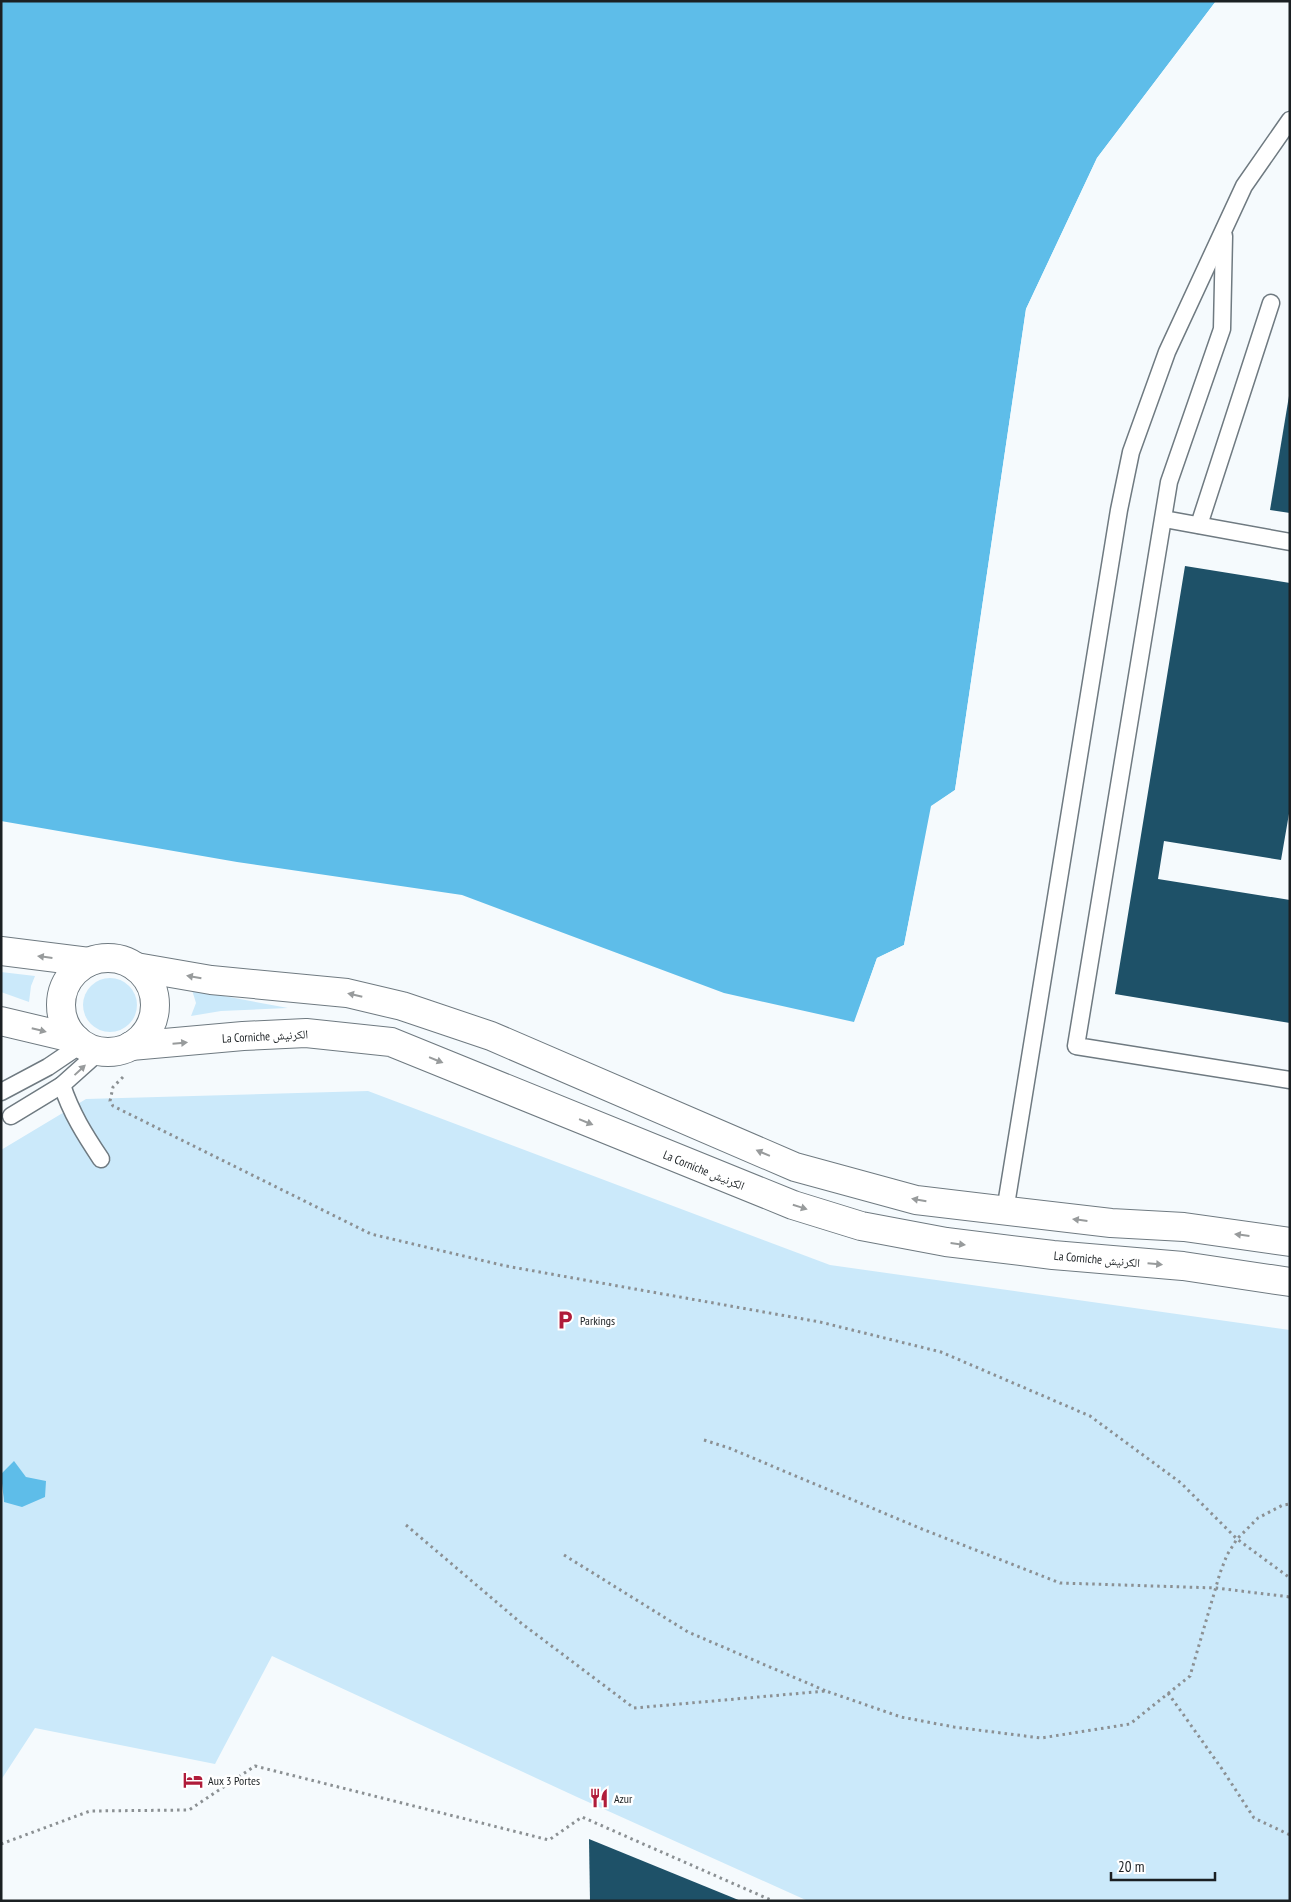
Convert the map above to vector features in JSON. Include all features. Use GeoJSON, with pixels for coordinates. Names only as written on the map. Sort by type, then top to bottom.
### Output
{"type":"FeatureCollection","features":[{"type":"Feature","properties":{"kind":"main road"},"geometry":{"type":"LineString","coordinates":[[1,951],[89,962]]}},
{"type":"Feature","properties":{"kind":"main road"},"geometry":{"type":"LineString","coordinates":[[86,1045],[66,1027],[61,1013],[61,998],[66,983],[76,971],[89,962],[105,958],[121,960],[136,967],[211,980],[347,993],[402,1006],[491,1036],[795,1167],[916,1200],[1110,1223],[1184,1227],[1290,1242]]}},
{"type":"Feature","properties":{"kind":"main road"},"geometry":{"type":"LineString","coordinates":[[1,1021],[86,1045],[121,1050],[131,1046],[143,1036],[152,1023],[155,1008],[153,992],[147,978],[136,967]]}},
{"type":"Feature","properties":{"kind":"main road","name":"La Corniche الكرنيش"},"geometry":{"type":"LineString","coordinates":[[131,1046],[182,1043],[243,1036],[306,1033],[391,1042],[793,1205],[860,1226],[946,1242],[1053,1255],[1183,1266],[1290,1282]]}},
{"type":"Feature","properties":{"kind":"lane"},"geometry":{"type":"LineString","coordinates":[[1005,1210],[1118,510],[1131,452],[1167,352],[1244,186],[1290,120]]}},
{"type":"Feature","properties":{"kind":"lane"},"geometry":{"type":"LineString","coordinates":[[1224,228],[1222,329],[1169,482],[1076,1046],[1290,1080]]}},
{"type":"Feature","properties":{"kind":"lane"},"geometry":{"type":"LineString","coordinates":[[1199,526],[1271,303]]}},
{"type":"Feature","properties":{"kind":"lane"},"geometry":{"type":"LineString","coordinates":[[1164,519],[1290,542]]}},
{"type":"Feature","properties":{"kind":"lane"},"geometry":{"type":"LineString","coordinates":[[11,1116],[62,1085],[86,1045]]}},
{"type":"Feature","properties":{"kind":"lane"},"geometry":{"type":"LineString","coordinates":[[1,1092],[86,1045]]}},
{"type":"Feature","properties":{"kind":"lane"},"geometry":{"type":"LineString","coordinates":[[62,1085],[68,1105],[78,1124],[101,1159]]}},
{"type":"Feature","properties":{"kind":"path"},"geometry":{"type":"LineString","coordinates":[[123,1077],[112,1086],[110,1101],[113,1106],[372,1234],[506,1266],[820,1322],[941,1352],[1090,1416],[1180,1483],[1237,1539],[1290,1578]]}},
{"type":"Feature","properties":{"kind":"path"},"geometry":{"type":"LineString","coordinates":[[704,1440],[730,1448],[922,1530],[1060,1583],[1216,1588],[1290,1597]]}},
{"type":"Feature","properties":{"kind":"path"},"geometry":{"type":"LineString","coordinates":[[564,1555],[688,1632],[826,1691],[901,1717],[954,1727],[1042,1738],[1130,1724],[1190,1676],[1227,1555],[1237,1539],[1258,1518],[1283,1505],[1290,1504]]}},
{"type":"Feature","properties":{"kind":"path"},"geometry":{"type":"LineString","coordinates":[[406,1525],[521,1623],[634,1708],[826,1691]]}},
{"type":"Feature","properties":{"kind":"path"},"geometry":{"type":"LineString","coordinates":[[1168,1693],[1254,1818],[1290,1834]]}},
{"type":"Feature","properties":{"kind":"path"},"geometry":{"type":"LineString","coordinates":[[1,1844],[90,1812],[189,1810],[255,1766],[549,1840],[582,1817],[774,1901]]}},
{"type":"Feature","properties":{"kind":"shaded area"},"geometry":{"type":"Polygon","coordinates":[[[1,972],[35,976],[31,986],[29,1002],[1,992],[1,972]]]}},
{"type":"Feature","properties":{"kind":"shaded area"},"geometry":{"type":"Polygon","coordinates":[[[105,978],[115,978],[125,982],[133,990],[137,1005],[133,1020],[125,1028],[115,1032],[105,1032],[95,1028],[87,1020],[83,1010],[83,1000],[87,990],[95,982],[105,978]]]}},
{"type":"Feature","properties":{"kind":"shaded area"},"geometry":{"type":"Polygon","coordinates":[[[192,990],[288,1008],[221,1011],[191,1016],[196,1003],[192,990]]]}},
{"type":"Feature","properties":{"kind":"shaded area"},"geometry":{"type":"Polygon","coordinates":[[[368,1091],[830,1265],[1290,1330],[1290,1901],[808,1901],[272,1656],[215,1764],[35,1728],[1,1780],[1,1488],[4,1502],[26,1477],[14,1462],[1,1474],[1,1150],[86,1099],[368,1091]]]}},
{"type":"Feature","properties":{"kind":"water"},"geometry":{"type":"Polygon","coordinates":[[[1,1],[1216,1],[1097,158],[1026,309],[955,790],[931,806],[904,945],[877,958],[854,1022],[724,993],[462,895],[237,862],[1,821],[1,1]]]}},
{"type":"Feature","properties":{"kind":"water"},"geometry":{"type":"Polygon","coordinates":[[[14,1461],[26,1477],[46,1481],[45,1497],[22,1507],[4,1502],[1,1474],[14,1461]]]}},
{"type":"Feature","properties":{"kind":"pier"},"geometry":{"type":"Polygon","coordinates":[[[1216,1],[1219,1],[1099,159],[1029,310],[957,791],[934,808],[906,946],[879,960],[857,1023],[854,1024],[877,958],[904,945],[932,806],[955,790],[1026,309],[1097,158],[1216,1]]]}},
{"type":"Feature","properties":{"kind":"building"},"geometry":{"type":"Polygon","coordinates":[[[1290,396],[1290,513],[1270,510],[1290,396]]]}},
{"type":"Feature","properties":{"kind":"building"},"geometry":{"type":"Polygon","coordinates":[[[1185,566],[1290,583],[1290,808],[1281,860],[1164,841],[1158,879],[1290,900],[1290,1023],[1115,994],[1185,566]]]}},
{"type":"Feature","properties":{"kind":"building"},"geometry":{"type":"Polygon","coordinates":[[[589,1839],[741,1901],[590,1901],[589,1839]]]}},
{"type":"Feature","properties":{"kind":"place","name":"Parkings"},"geometry":{"type":"Point","coordinates":[565,1320]}},
{"type":"Feature","properties":{"kind":"place","name":"Aux 3 Portes"},"geometry":{"type":"Point","coordinates":[193,1780]}},
{"type":"Feature","properties":{"kind":"place","name":"Azur"},"geometry":{"type":"Point","coordinates":[599,1798]}}]}
